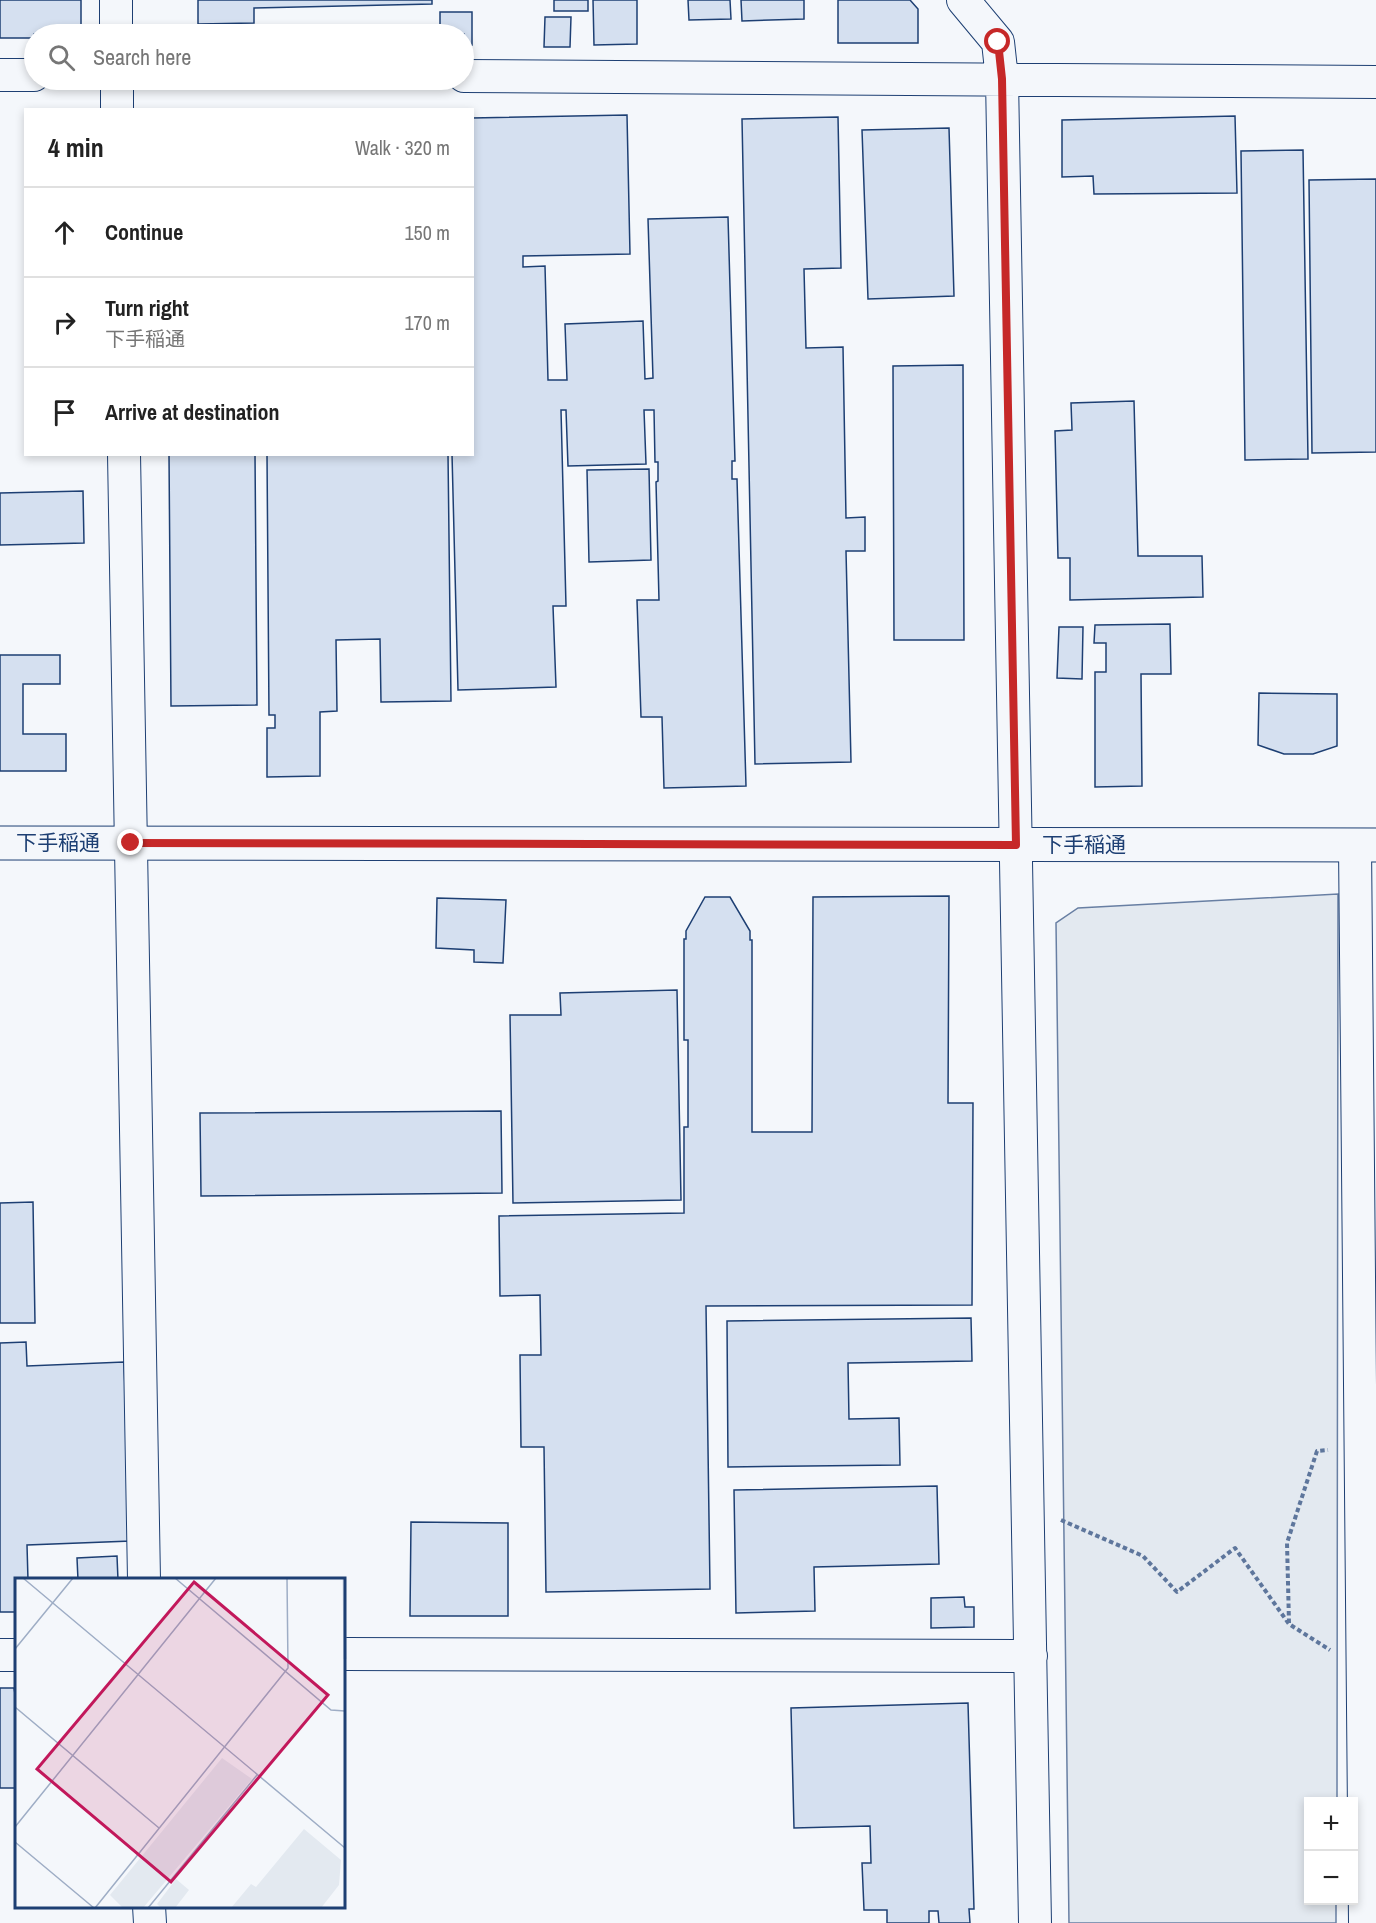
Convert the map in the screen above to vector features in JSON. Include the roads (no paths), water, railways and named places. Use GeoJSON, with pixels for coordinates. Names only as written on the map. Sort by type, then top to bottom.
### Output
{"type":"FeatureCollection","features":[{"type":"Feature","properties":{"kind":"main road","name":"下手稲通"},"geometry":{"type":"LineString","coordinates":[[0,843],[1365,845]]}},
{"type":"Feature","properties":{"kind":"street"},"geometry":{"type":"LineString","coordinates":[[116,0],[116,24]]}},
{"type":"Feature","properties":{"kind":"street"},"geometry":{"type":"LineString","coordinates":[[963,0],[998,42],[1002,79],[1035,1923]]}},
{"type":"Feature","properties":{"kind":"street"},"geometry":{"type":"LineString","coordinates":[[0,75],[24,75]]}},
{"type":"Feature","properties":{"kind":"street"},"geometry":{"type":"LineString","coordinates":[[474,76],[1376,82]]}},
{"type":"Feature","properties":{"kind":"street"},"geometry":{"type":"LineString","coordinates":[[117,90],[117,108]]}},
{"type":"Feature","properties":{"kind":"street"},"geometry":{"type":"LineString","coordinates":[[124,456],[144,1578]]}},
{"type":"Feature","properties":{"kind":"street"},"geometry":{"type":"LineString","coordinates":[[1365,845],[1360,1447],[1365,1923]]}},
{"type":"Feature","properties":{"kind":"street"},"geometry":{"type":"LineString","coordinates":[[345,1654],[1031,1656]]}},
{"type":"Feature","properties":{"kind":"street"},"geometry":{"type":"LineString","coordinates":[[149,1908],[150,1923]]}}]}
